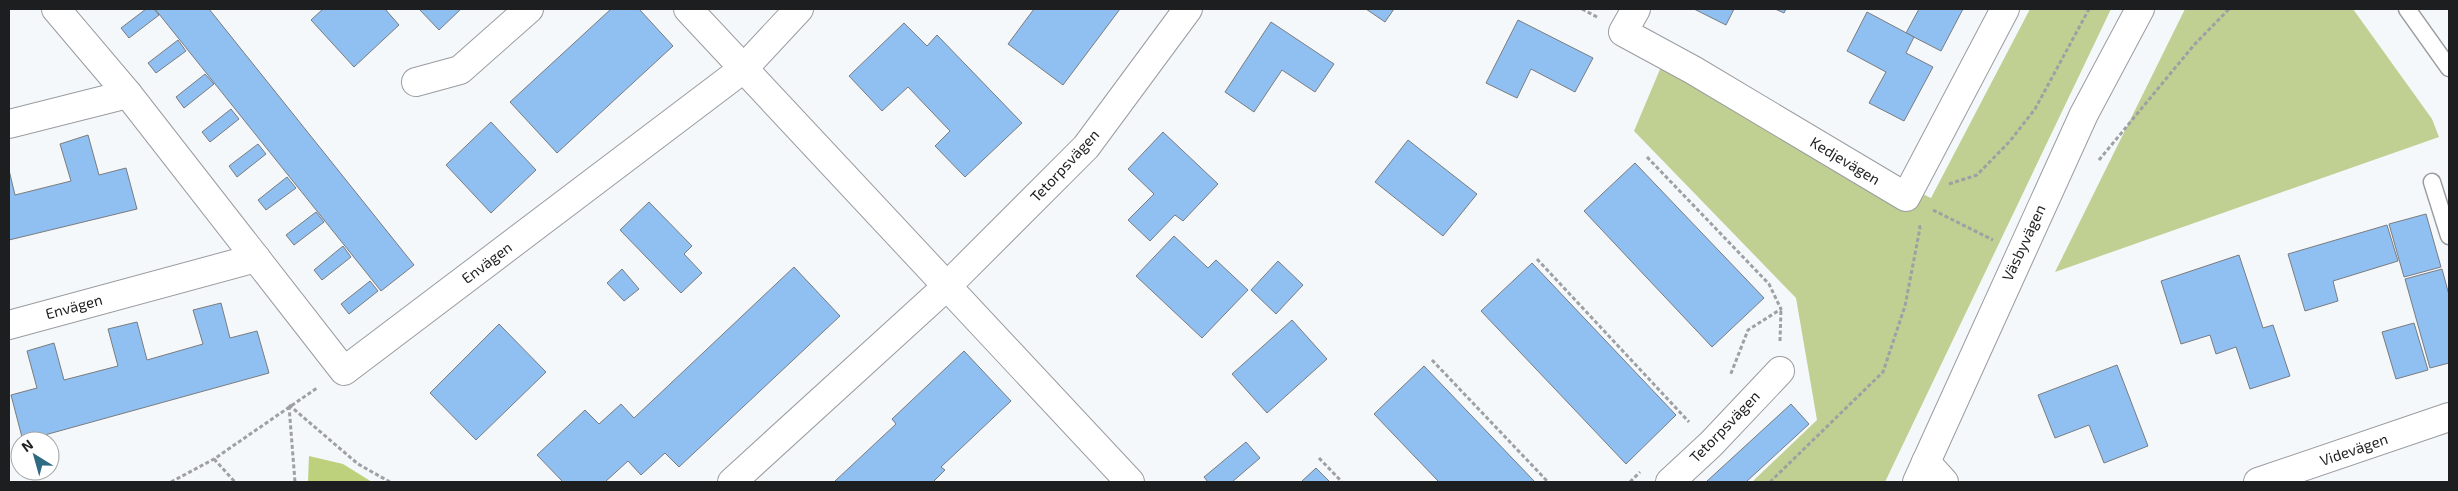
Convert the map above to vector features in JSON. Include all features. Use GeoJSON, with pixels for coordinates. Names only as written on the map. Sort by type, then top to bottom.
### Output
{"type":"FeatureCollection","features":[{"type":"Feature","properties":{"kind":"street"},"geometry":{"type":"LineString","coordinates":[[56,9],[128,94],[344,371]]}},
{"type":"Feature","properties":{"kind":"street"},"geometry":{"type":"LineString","coordinates":[[416,82],[460,70],[528,9]]}},
{"type":"Feature","properties":{"kind":"street"},"geometry":{"type":"LineString","coordinates":[[688,9],[1130,482]]}},
{"type":"Feature","properties":{"kind":"street"},"geometry":{"type":"LineString","coordinates":[[743,69],[799,9]]}},
{"type":"Feature","properties":{"kind":"street","name":"Tetorpsvägen"},"geometry":{"type":"LineString","coordinates":[[732,482],[946,287],[1086,147],[1188,9]]}},
{"type":"Feature","properties":{"kind":"street","name":"Kedjevägen"},"geometry":{"type":"LineString","coordinates":[[1636,9],[1623,32],[1693,70],[1906,197]]}},
{"type":"Feature","properties":{"kind":"street"},"geometry":{"type":"LineString","coordinates":[[1906,197],[2005,9]]}},
{"type":"Feature","properties":{"kind":"street","name":"Väsbyvägen"},"geometry":{"type":"LineString","coordinates":[[1929,476],[2019,253],[2084,114],[2140,9]]}},
{"type":"Feature","properties":{"kind":"street","name":"Envägen"},"geometry":{"type":"LineString","coordinates":[[344,371],[743,69]]}},
{"type":"Feature","properties":{"kind":"street"},"geometry":{"type":"LineString","coordinates":[[9,124],[128,94]]}},
{"type":"Feature","properties":{"kind":"street","name":"Envägen"},"geometry":{"type":"LineString","coordinates":[[9,325],[256,258]]}},
{"type":"Feature","properties":{"kind":"street","name":"Tetorpsvägen"},"geometry":{"type":"LineString","coordinates":[[1670,482],[1711,444],[1780,371]]}},
{"type":"Feature","properties":{"kind":"street","name":"Videvägen"},"geometry":{"type":"LineString","coordinates":[[2258,482],[2449,417]]}},
{"type":"Feature","properties":{"kind":"lane"},"geometry":{"type":"LineString","coordinates":[[2407,9],[2449,68]]}},
{"type":"Feature","properties":{"kind":"lane"},"geometry":{"type":"LineString","coordinates":[[2432,182],[2449,236]]}},
{"type":"Feature","properties":{"kind":"path"},"geometry":{"type":"LineString","coordinates":[[1906,197],[1977,175],[2010,141],[2034,109],[2089,9]]}},
{"type":"Feature","properties":{"kind":"path"},"geometry":{"type":"LineString","coordinates":[[2097,164],[2194,45],[2229,9]]}},
{"type":"Feature","properties":{"kind":"path"},"geometry":{"type":"LineString","coordinates":[[1647,157],[1770,284],[1780,309],[1748,330],[1734,362],[1728,385]]}},
{"type":"Feature","properties":{"kind":"path"},"geometry":{"type":"LineString","coordinates":[[1906,197],[2019,253]]}},
{"type":"Feature","properties":{"kind":"path"},"geometry":{"type":"LineString","coordinates":[[1770,482],[1883,372],[1905,306],[1920,228],[1906,197]]}},
{"type":"Feature","properties":{"kind":"path"},"geometry":{"type":"LineString","coordinates":[[1537,259],[1711,444]]}},
{"type":"Feature","properties":{"kind":"path"},"geometry":{"type":"LineString","coordinates":[[1432,360],[1548,482]]}},
{"type":"Feature","properties":{"kind":"path"},"geometry":{"type":"LineString","coordinates":[[171,482],[214,459],[289,405],[344,371]]}},
{"type":"Feature","properties":{"kind":"path"},"geometry":{"type":"LineString","coordinates":[[289,405],[358,464],[390,482]]}},
{"type":"Feature","properties":{"kind":"path"},"geometry":{"type":"LineString","coordinates":[[289,405],[295,482]]}},
{"type":"Feature","properties":{"kind":"path"},"geometry":{"type":"LineString","coordinates":[[1319,458],[1342,482]]}},
{"type":"Feature","properties":{"kind":"path"},"geometry":{"type":"LineString","coordinates":[[214,459],[235,482]]}},
{"type":"Feature","properties":{"kind":"path"},"geometry":{"type":"LineString","coordinates":[[1630,482],[1643,470]]}},
{"type":"Feature","properties":{"kind":"path"},"geometry":{"type":"LineString","coordinates":[[381,477],[382,482]]}},
{"type":"Feature","properties":{"kind":"green space"},"geometry":{"type":"Polygon","coordinates":[[[2030,9],[2111,9],[1885,482],[1752,482],[1817,420],[1796,298],[1634,131],[1661,67],[1931,198],[2030,9]]]}},
{"type":"Feature","properties":{"kind":"green space"},"geometry":{"type":"Polygon","coordinates":[[[2185,9],[2353,9],[2432,119],[2439,137],[2055,272],[2185,9]]]}},
{"type":"Feature","properties":{"kind":"green space"},"geometry":{"type":"Polygon","coordinates":[[[309,456],[343,464],[372,482],[308,482],[309,456]]]}},
{"type":"Feature","properties":{"kind":"building"},"geometry":{"type":"Polygon","coordinates":[[[146,9],[154,9],[159,15],[129,38],[121,28],[146,9]]]}},
{"type":"Feature","properties":{"kind":"building"},"geometry":{"type":"Polygon","coordinates":[[[155,9],[209,9],[414,265],[381,291],[155,9]]]}},
{"type":"Feature","properties":{"kind":"building"},"geometry":{"type":"Polygon","coordinates":[[[323,9],[385,9],[399,25],[354,67],[311,20],[323,9]]]}},
{"type":"Feature","properties":{"kind":"building"},"geometry":{"type":"Polygon","coordinates":[[[419,9],[461,9],[439,30],[419,9]]]}},
{"type":"Feature","properties":{"kind":"building"},"geometry":{"type":"Polygon","coordinates":[[[611,9],[639,9],[673,46],[557,153],[510,102],[611,9]]]}},
{"type":"Feature","properties":{"kind":"building"},"geometry":{"type":"Polygon","coordinates":[[[1034,9],[1120,9],[1063,85],[1008,44],[1034,9]]]}},
{"type":"Feature","properties":{"kind":"building"},"geometry":{"type":"Polygon","coordinates":[[[1366,9],[1394,9],[1385,22],[1366,9]]]}},
{"type":"Feature","properties":{"kind":"building"},"geometry":{"type":"Polygon","coordinates":[[[1694,9],[1734,9],[1726,25],[1694,9]]]}},
{"type":"Feature","properties":{"kind":"building"},"geometry":{"type":"Polygon","coordinates":[[[1775,9],[1786,9],[1784,13],[1775,9]]]}},
{"type":"Feature","properties":{"kind":"building"},"geometry":{"type":"Polygon","coordinates":[[[1919,9],[1963,9],[1941,51],[1906,33],[1919,9]]]}},
{"type":"Feature","properties":{"kind":"building"},"geometry":{"type":"Polygon","coordinates":[[[1867,12],[1914,37],[1906,53],[1933,67],[1904,121],[1869,103],[1886,72],[1847,51],[1867,12]]]}},
{"type":"Feature","properties":{"kind":"building"},"geometry":{"type":"Polygon","coordinates":[[[1518,20],[1593,58],[1575,92],[1531,69],[1517,98],[1486,83],[1518,20]]]}},
{"type":"Feature","properties":{"kind":"building"},"geometry":{"type":"Polygon","coordinates":[[[1271,22],[1334,64],[1315,92],[1282,70],[1254,112],[1225,92],[1271,22]]]}},
{"type":"Feature","properties":{"kind":"building"},"geometry":{"type":"Polygon","coordinates":[[[904,23],[927,46],[937,35],[1022,123],[965,177],[935,146],[950,131],[908,87],[882,111],[849,76],[904,23]]]}},
{"type":"Feature","properties":{"kind":"building"},"geometry":{"type":"Polygon","coordinates":[[[178,40],[186,51],[156,73],[148,63],[178,40]]]}},
{"type":"Feature","properties":{"kind":"building"},"geometry":{"type":"Polygon","coordinates":[[[205,74],[214,84],[184,108],[176,97],[205,74]]]}},
{"type":"Feature","properties":{"kind":"building"},"geometry":{"type":"Polygon","coordinates":[[[231,109],[239,119],[210,142],[202,132],[231,109]]]}},
{"type":"Feature","properties":{"kind":"building"},"geometry":{"type":"Polygon","coordinates":[[[491,122],[536,170],[491,213],[446,165],[491,122]]]}},
{"type":"Feature","properties":{"kind":"building"},"geometry":{"type":"Polygon","coordinates":[[[1163,132],[1218,184],[1183,221],[1175,215],[1150,241],[1128,220],[1154,194],[1128,169],[1163,132]]]}},
{"type":"Feature","properties":{"kind":"building"},"geometry":{"type":"Polygon","coordinates":[[[88,135],[99,175],[126,168],[137,209],[9,240],[9,170],[15,195],[71,181],[60,144],[88,135]]]}},
{"type":"Feature","properties":{"kind":"building"},"geometry":{"type":"Polygon","coordinates":[[[1408,140],[1477,194],[1443,236],[1375,182],[1408,140]]]}},
{"type":"Feature","properties":{"kind":"building"},"geometry":{"type":"Polygon","coordinates":[[[258,144],[266,154],[237,177],[229,166],[258,144]]]}},
{"type":"Feature","properties":{"kind":"building"},"geometry":{"type":"Polygon","coordinates":[[[1635,163],[1764,298],[1712,347],[1584,211],[1635,163]]]}},
{"type":"Feature","properties":{"kind":"building"},"geometry":{"type":"Polygon","coordinates":[[[287,177],[296,188],[266,210],[258,200],[287,177]]]}},
{"type":"Feature","properties":{"kind":"building"},"geometry":{"type":"Polygon","coordinates":[[[649,202],[692,246],[684,254],[702,273],[681,293],[620,230],[649,202]]]}},
{"type":"Feature","properties":{"kind":"building"},"geometry":{"type":"Polygon","coordinates":[[[316,212],[324,222],[294,245],[286,235],[316,212]]]}},
{"type":"Feature","properties":{"kind":"building"},"geometry":{"type":"Polygon","coordinates":[[[2426,214],[2441,267],[2404,277],[2389,224],[2426,214]]]}},
{"type":"Feature","properties":{"kind":"building"},"geometry":{"type":"Polygon","coordinates":[[[2387,225],[2398,261],[2333,281],[2338,301],[2305,311],[2288,254],[2387,225]]]}},
{"type":"Feature","properties":{"kind":"building"},"geometry":{"type":"Polygon","coordinates":[[[1174,236],[1208,268],[1216,260],[1248,290],[1202,338],[1136,276],[1174,236]]]}},
{"type":"Feature","properties":{"kind":"building"},"geometry":{"type":"Polygon","coordinates":[[[343,246],[351,257],[322,280],[314,270],[343,246]]]}},
{"type":"Feature","properties":{"kind":"building"},"geometry":{"type":"Polygon","coordinates":[[[2239,255],[2263,328],[2273,325],[2290,376],[2250,389],[2236,347],[2216,354],[2210,335],[2181,344],[2161,281],[2239,255]]]}},
{"type":"Feature","properties":{"kind":"building"},"geometry":{"type":"Polygon","coordinates":[[[1278,261],[1303,285],[1276,314],[1251,290],[1278,261]]]}},
{"type":"Feature","properties":{"kind":"building"},"geometry":{"type":"Polygon","coordinates":[[[1532,263],[1676,415],[1626,464],[1481,311],[1532,263]]]}},
{"type":"Feature","properties":{"kind":"building"},"geometry":{"type":"Polygon","coordinates":[[[794,267],[840,316],[679,467],[665,453],[641,475],[628,461],[605,482],[563,482],[537,455],[585,410],[599,424],[621,404],[634,418],[794,267]]]}},
{"type":"Feature","properties":{"kind":"building"},"geometry":{"type":"Polygon","coordinates":[[[622,269],[639,289],[624,301],[607,283],[622,269]]]}},
{"type":"Feature","properties":{"kind":"building"},"geometry":{"type":"Polygon","coordinates":[[[2442,269],[2449,295],[2449,363],[2430,368],[2405,279],[2442,269]]]}},
{"type":"Feature","properties":{"kind":"building"},"geometry":{"type":"Polygon","coordinates":[[[370,281],[378,291],[349,314],[341,304],[370,281]]]}},
{"type":"Feature","properties":{"kind":"building"},"geometry":{"type":"Polygon","coordinates":[[[221,303],[230,338],[257,331],[269,373],[59,431],[20,431],[11,395],[37,388],[27,351],[54,343],[64,380],[118,366],[108,329],[137,322],[147,360],[203,344],[193,310],[221,303]]]}},
{"type":"Feature","properties":{"kind":"building"},"geometry":{"type":"Polygon","coordinates":[[[1292,320],[1327,359],[1267,413],[1232,374],[1292,320]]]}},
{"type":"Feature","properties":{"kind":"building"},"geometry":{"type":"Polygon","coordinates":[[[2414,323],[2428,370],[2396,379],[2382,332],[2414,323]]]}},
{"type":"Feature","properties":{"kind":"building"},"geometry":{"type":"Polygon","coordinates":[[[499,324],[546,372],[476,440],[430,393],[499,324]]]}},
{"type":"Feature","properties":{"kind":"building"},"geometry":{"type":"Polygon","coordinates":[[[964,351],[1011,401],[941,467],[945,470],[933,482],[834,482],[896,424],[892,419],[964,351]]]}},
{"type":"Feature","properties":{"kind":"building"},"geometry":{"type":"Polygon","coordinates":[[[2117,365],[2148,446],[2104,463],[2089,425],[2055,438],[2038,395],[2117,365]]]}},
{"type":"Feature","properties":{"kind":"building"},"geometry":{"type":"Polygon","coordinates":[[[1424,366],[1535,482],[1439,482],[1374,414],[1424,366]]]}},
{"type":"Feature","properties":{"kind":"building"},"geometry":{"type":"Polygon","coordinates":[[[1791,404],[1809,424],[1746,482],[1706,482],[1791,404]]]}},
{"type":"Feature","properties":{"kind":"building"},"geometry":{"type":"Polygon","coordinates":[[[1246,442],[1260,458],[1232,482],[1208,482],[1204,477],[1246,442]]]}},
{"type":"Feature","properties":{"kind":"building"},"geometry":{"type":"Polygon","coordinates":[[[1316,468],[1330,482],[1301,482],[1316,468]]]}}]}
